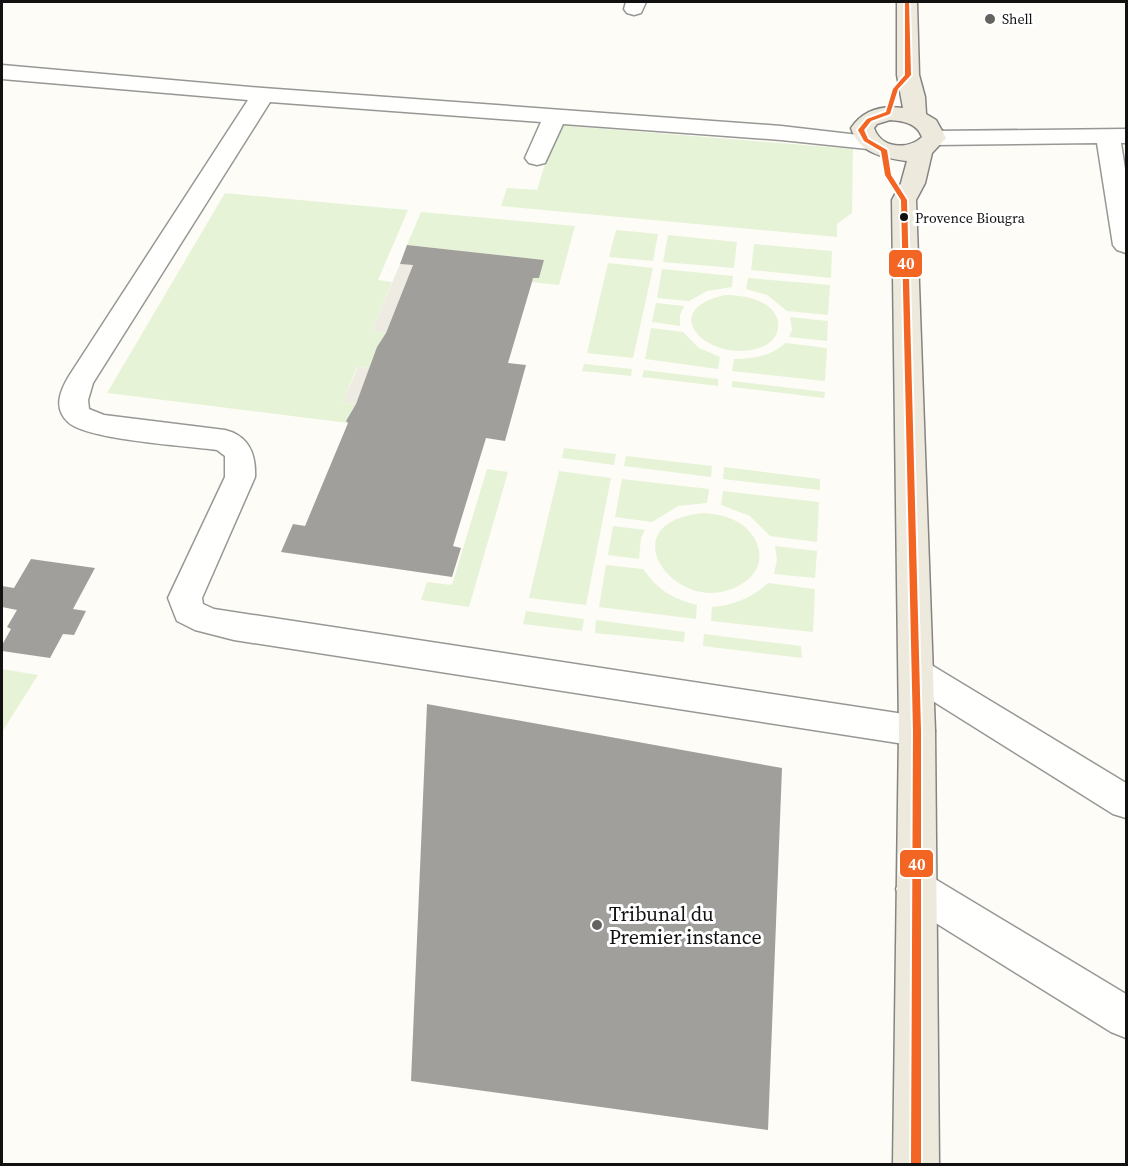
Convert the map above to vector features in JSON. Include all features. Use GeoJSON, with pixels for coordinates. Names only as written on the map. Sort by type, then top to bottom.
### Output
{"type":"FeatureCollection","features":[{"type":"Feature","properties":{"kind":"main road"},"geometry":{"type":"LineString","coordinates":[[907,2],[908,75],[924,132],[913,183],[904,200],[917,731],[916,1164]]}},
{"type":"Feature","properties":{"kind":"main road"},"geometry":{"type":"LineString","coordinates":[[888,113],[896,89],[908,75]]}},
{"type":"Feature","properties":{"kind":"main road"},"geometry":{"type":"LineString","coordinates":[[904,200],[888,175],[871,140],[865,120],[888,113],[924,132]]}},
{"type":"Feature","properties":{"kind":"main road"},"geometry":{"type":"LineString","coordinates":[[871,140],[897,153],[924,132]]}},
{"type":"Feature","properties":{"kind":"street"},"geometry":{"type":"LineString","coordinates":[[2,72],[554,118],[871,140]]}},
{"type":"Feature","properties":{"kind":"street"},"geometry":{"type":"LineString","coordinates":[[263,95],[79,383],[72,398],[73,407],[81,418],[102,425],[225,440],[235,447],[241,456],[240,477],[185,598],[189,612],[207,621],[234,627],[917,731]]}},
{"type":"Feature","properties":{"kind":"street"},"geometry":{"type":"LineString","coordinates":[[537,158],[554,118]]}},
{"type":"Feature","properties":{"kind":"street"},"geometry":{"type":"LineString","coordinates":[[924,132],[978,139],[1013,136],[1117,136],[1126,245]]}},
{"type":"Feature","properties":{"kind":"street"},"geometry":{"type":"LineString","coordinates":[[916,673],[1126,802]]}},
{"type":"Feature","properties":{"kind":"street"},"geometry":{"type":"LineString","coordinates":[[916,889],[1126,1017]]}},
{"type":"Feature","properties":{"kind":"green space"},"geometry":{"type":"Polygon","coordinates":[[[557,125],[853,149],[852,213],[837,224],[837,237],[501,206],[507,188],[537,190],[557,125]]]}},
{"type":"Feature","properties":{"kind":"green space"},"geometry":{"type":"Polygon","coordinates":[[[225,193],[408,210],[378,280],[392,282],[372,331],[386,333],[377,348],[371,368],[357,367],[343,402],[356,404],[346,421],[348,423],[107,393],[225,193]]]}},
{"type":"Feature","properties":{"kind":"green space"},"geometry":{"type":"Polygon","coordinates":[[[421,212],[575,226],[559,285],[532,282],[533,278],[539,278],[544,260],[407,245],[421,212]]]}},
{"type":"Feature","properties":{"kind":"green space"},"geometry":{"type":"Polygon","coordinates":[[[616,230],[658,234],[653,261],[609,257],[616,230]]]}},
{"type":"Feature","properties":{"kind":"green space"},"geometry":{"type":"Polygon","coordinates":[[[668,235],[737,242],[734,268],[663,262],[668,235]]]}},
{"type":"Feature","properties":{"kind":"green space"},"geometry":{"type":"Polygon","coordinates":[[[754,244],[832,251],[831,278],[751,270],[754,244]]]}},
{"type":"Feature","properties":{"kind":"green space"},"geometry":{"type":"Polygon","coordinates":[[[608,263],[653,268],[633,358],[587,353],[608,263]]]}},
{"type":"Feature","properties":{"kind":"green space"},"geometry":{"type":"Polygon","coordinates":[[[662,269],[733,276],[732,287],[707,291],[689,301],[657,298],[662,269]]]}},
{"type":"Feature","properties":{"kind":"green space"},"geometry":{"type":"Polygon","coordinates":[[[748,278],[830,285],[828,315],[787,311],[767,295],[746,289],[748,278]]]}},
{"type":"Feature","properties":{"kind":"green space"},"geometry":{"type":"Polygon","coordinates":[[[725,295],[750,298],[771,309],[776,315],[778,328],[767,345],[741,351],[723,349],[697,334],[692,323],[693,312],[704,303],[725,295]]]}},
{"type":"Feature","properties":{"kind":"green space"},"geometry":{"type":"Polygon","coordinates":[[[656,303],[684,306],[680,315],[680,326],[652,322],[656,303]]]}},
{"type":"Feature","properties":{"kind":"green space"},"geometry":{"type":"Polygon","coordinates":[[[790,317],[828,321],[827,341],[789,337],[792,330],[790,317]]]}},
{"type":"Feature","properties":{"kind":"green space"},"geometry":{"type":"Polygon","coordinates":[[[651,328],[683,332],[699,348],[720,357],[718,369],[645,359],[651,328]]]}},
{"type":"Feature","properties":{"kind":"green space"},"geometry":{"type":"Polygon","coordinates":[[[785,343],[827,348],[825,381],[732,371],[734,359],[768,354],[785,343]]]}},
{"type":"Feature","properties":{"kind":"green space"},"geometry":{"type":"Polygon","coordinates":[[[584,364],[632,369],[631,376],[582,371],[584,364]]]}},
{"type":"Feature","properties":{"kind":"green space"},"geometry":{"type":"Polygon","coordinates":[[[644,370],[718,379],[718,386],[642,377],[644,370]]]}},
{"type":"Feature","properties":{"kind":"green space"},"geometry":{"type":"Polygon","coordinates":[[[732,381],[825,392],[824,398],[732,387],[732,381]]]}},
{"type":"Feature","properties":{"kind":"green space"},"geometry":{"type":"Polygon","coordinates":[[[564,448],[616,454],[614,465],[562,458],[564,448]]]}},
{"type":"Feature","properties":{"kind":"green space"},"geometry":{"type":"Polygon","coordinates":[[[626,456],[712,466],[711,477],[624,466],[626,456]]]}},
{"type":"Feature","properties":{"kind":"green space"},"geometry":{"type":"Polygon","coordinates":[[[724,467],[820,479],[820,490],[723,479],[724,467]]]}},
{"type":"Feature","properties":{"kind":"green space"},"geometry":{"type":"Polygon","coordinates":[[[487,469],[508,472],[469,607],[421,600],[427,582],[452,585],[487,469]]]}},
{"type":"Feature","properties":{"kind":"green space"},"geometry":{"type":"Polygon","coordinates":[[[559,471],[611,478],[586,605],[529,598],[559,471]]]}},
{"type":"Feature","properties":{"kind":"green space"},"geometry":{"type":"Polygon","coordinates":[[[622,479],[709,489],[707,503],[678,506],[652,522],[615,517],[622,479]]]}},
{"type":"Feature","properties":{"kind":"green space"},"geometry":{"type":"Polygon","coordinates":[[[723,491],[819,502],[817,542],[770,536],[750,516],[721,505],[723,491]]]}},
{"type":"Feature","properties":{"kind":"green space"},"geometry":{"type":"Polygon","coordinates":[[[705,513],[728,518],[744,526],[751,533],[759,549],[758,566],[753,574],[746,581],[722,592],[698,591],[677,582],[662,568],[655,550],[659,534],[674,520],[705,513]]]}},
{"type":"Feature","properties":{"kind":"green space"},"geometry":{"type":"Polygon","coordinates":[[[613,526],[645,530],[641,538],[639,559],[608,555],[613,526]]]}},
{"type":"Feature","properties":{"kind":"green space"},"geometry":{"type":"Polygon","coordinates":[[[775,546],[817,551],[815,578],[774,574],[777,560],[775,546]]]}},
{"type":"Feature","properties":{"kind":"green space"},"geometry":{"type":"Polygon","coordinates":[[[606,565],[643,569],[654,583],[667,593],[697,605],[696,619],[599,607],[606,565]]]}},
{"type":"Feature","properties":{"kind":"green space"},"geometry":{"type":"Polygon","coordinates":[[[768,583],[815,589],[813,632],[711,621],[712,607],[742,600],[768,583]]]}},
{"type":"Feature","properties":{"kind":"green space"},"geometry":{"type":"Polygon","coordinates":[[[526,611],[584,619],[582,631],[523,624],[526,611]]]}},
{"type":"Feature","properties":{"kind":"green space"},"geometry":{"type":"Polygon","coordinates":[[[596,620],[685,632],[684,642],[595,633],[596,620]]]}},
{"type":"Feature","properties":{"kind":"green space"},"geometry":{"type":"Polygon","coordinates":[[[704,634],[801,646],[802,658],[703,646],[704,634]]]}},
{"type":"Feature","properties":{"kind":"green space"},"geometry":{"type":"Polygon","coordinates":[[[2,669],[38,675],[2,732],[2,669]]]}},
{"type":"Feature","properties":{"kind":"shaded area"},"geometry":{"type":"Polygon","coordinates":[[[400,264],[413,265],[386,333],[372,331],[400,264]]]}},
{"type":"Feature","properties":{"kind":"shaded area"},"geometry":{"type":"Polygon","coordinates":[[[358,367],[371,368],[356,404],[343,402],[358,367]]]}},
{"type":"Feature","properties":{"kind":"building"},"geometry":{"type":"Polygon","coordinates":[[[407,245],[544,260],[539,278],[533,278],[508,363],[526,365],[505,441],[486,438],[453,546],[461,548],[452,577],[281,552],[293,524],[305,526],[377,347],[386,333],[413,265],[400,264],[407,245]]]}},
{"type":"Feature","properties":{"kind":"building"},"geometry":{"type":"Polygon","coordinates":[[[31,559],[95,568],[73,609],[86,611],[74,635],[63,634],[50,658],[2,651],[2,645],[11,629],[7,627],[17,610],[2,607],[2,586],[14,588],[31,559]]]}},
{"type":"Feature","properties":{"kind":"building","name":"Tribunal du Premier instance"},"geometry":{"type":"Polygon","coordinates":[[[427,704],[782,768],[768,1130],[411,1081],[427,704]]]}},
{"type":"Feature","properties":{"kind":"transit line","name":"40"},"geometry":{"type":"LineString","coordinates":[[907,2],[908,75],[896,89],[888,113],[869,120],[861,130],[866,140],[884,150],[888,175],[904,200],[917,731],[916,1164]]}},
{"type":"Feature","properties":{"kind":"place","name":"Shell"},"geometry":{"type":"Point","coordinates":[990,19]}},
{"type":"Feature","properties":{"kind":"place","name":"Provence Biougra"},"geometry":{"type":"Point","coordinates":[904,217]}},
{"type":"Feature","properties":{"kind":"place","name":"Tribunal du Premier instance"},"geometry":{"type":"Point","coordinates":[597,925]}}]}
